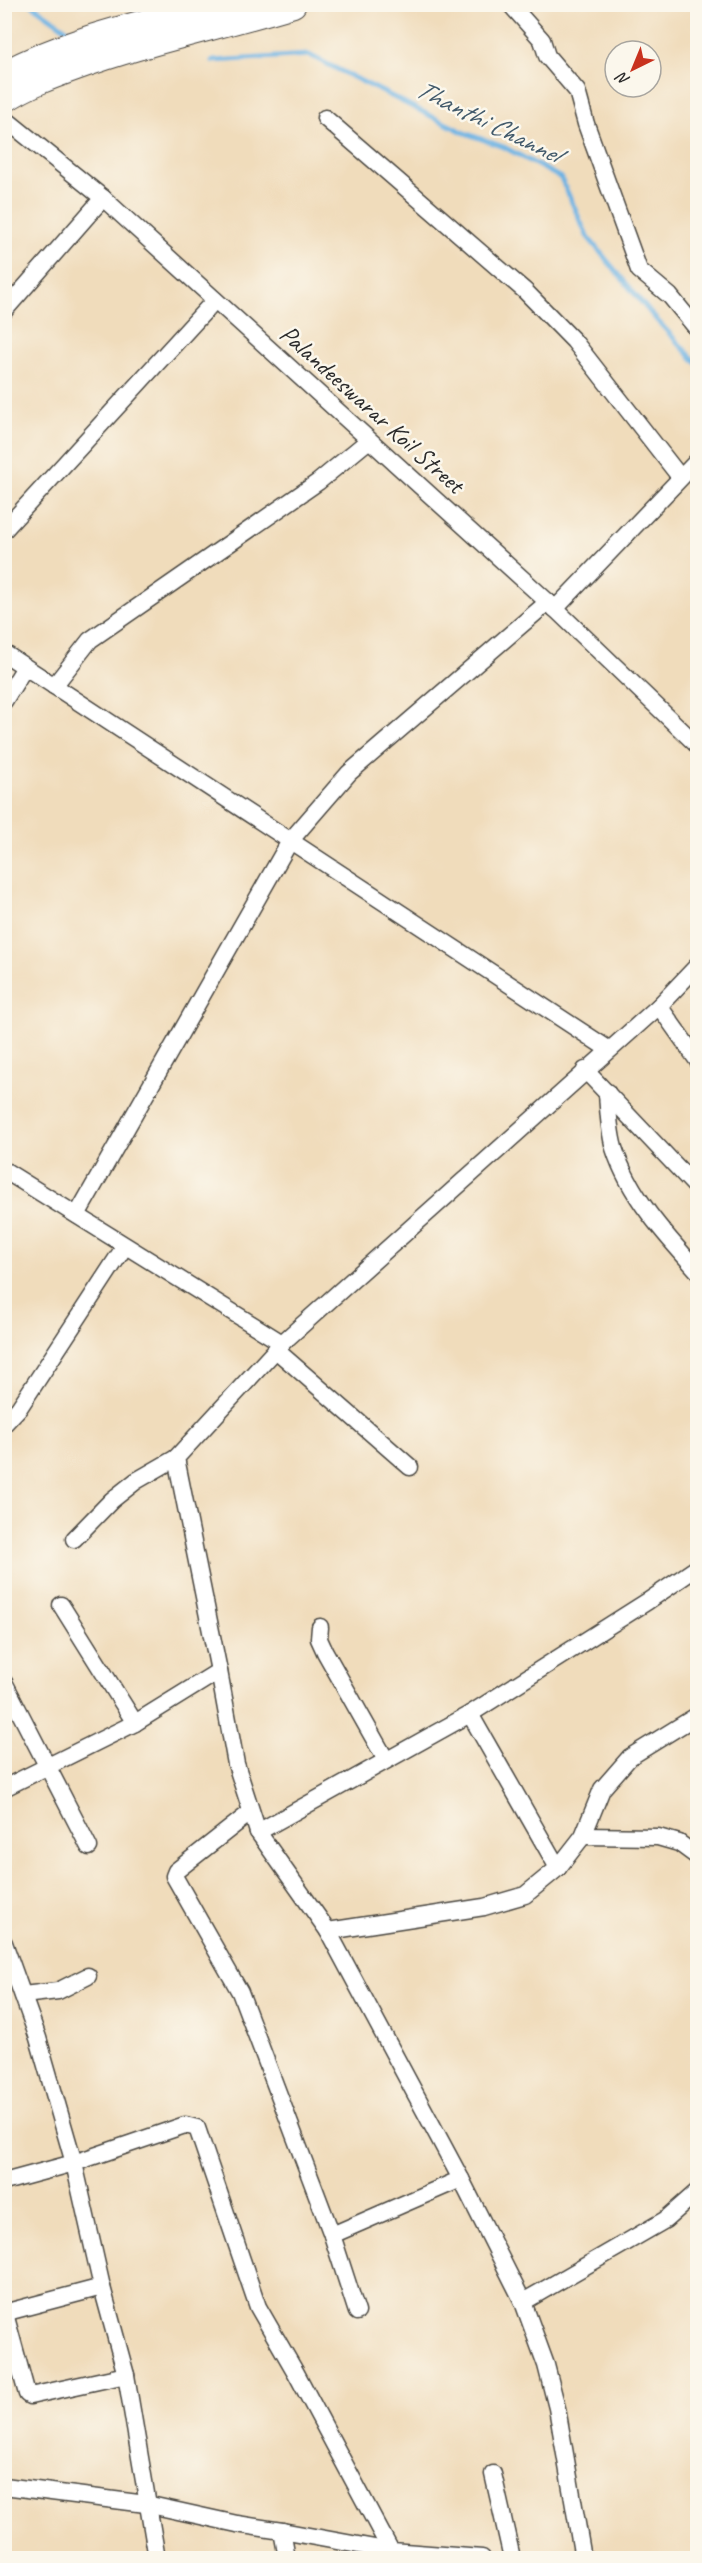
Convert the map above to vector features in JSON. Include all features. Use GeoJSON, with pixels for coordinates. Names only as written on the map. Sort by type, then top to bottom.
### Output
{"type":"FeatureCollection","features":[{"type":"Feature","properties":{"kind":"main road"},"geometry":{"type":"LineString","coordinates":[[4,74],[23,64],[116,29],[216,4]]}},
{"type":"Feature","properties":{"kind":"main road"},"geometry":{"type":"LineString","coordinates":[[4,100],[33,84],[122,50],[293,4]]}},
{"type":"Feature","properties":{"kind":"street"},"geometry":{"type":"LineString","coordinates":[[510,4],[542,40],[547,56],[576,91],[639,270],[670,296],[698,330]]}},
{"type":"Feature","properties":{"kind":"street","name":"Palandeeswarar Koil Street"},"geometry":{"type":"LineString","coordinates":[[4,118],[103,198],[551,605],[698,746]]}},
{"type":"Feature","properties":{"kind":"street"},"geometry":{"type":"LineString","coordinates":[[325,118],[525,291],[574,341],[680,477]]}},
{"type":"Feature","properties":{"kind":"street"},"geometry":{"type":"LineString","coordinates":[[4,311],[103,198]]}},
{"type":"Feature","properties":{"kind":"street"},"geometry":{"type":"LineString","coordinates":[[4,530],[215,300]]}},
{"type":"Feature","properties":{"kind":"street"},"geometry":{"type":"LineString","coordinates":[[54,686],[90,640],[318,482],[369,440]]}},
{"type":"Feature","properties":{"kind":"street"},"geometry":{"type":"LineString","coordinates":[[76,1215],[290,841],[349,773],[551,605],[698,460]]}},
{"type":"Feature","properties":{"kind":"street"},"geometry":{"type":"LineString","coordinates":[[4,653],[608,1050]]}},
{"type":"Feature","properties":{"kind":"street"},"geometry":{"type":"LineString","coordinates":[[4,701],[25,667]]}},
{"type":"Feature","properties":{"kind":"street"},"geometry":{"type":"LineString","coordinates":[[74,1539],[112,1500],[136,1481],[176,1458],[279,1346],[659,1006],[698,965]]}},
{"type":"Feature","properties":{"kind":"street"},"geometry":{"type":"LineString","coordinates":[[659,1006],[698,1061]]}},
{"type":"Feature","properties":{"kind":"street"},"geometry":{"type":"LineString","coordinates":[[585,1070],[698,1189]]}},
{"type":"Feature","properties":{"kind":"street"},"geometry":{"type":"LineString","coordinates":[[607,1092],[615,1148],[627,1178],[646,1209],[698,1271]]}},
{"type":"Feature","properties":{"kind":"street"},"geometry":{"type":"LineString","coordinates":[[4,1170],[279,1346],[410,1467]]}},
{"type":"Feature","properties":{"kind":"street"},"geometry":{"type":"LineString","coordinates":[[4,1424],[19,1408],[125,1246]]}},
{"type":"Feature","properties":{"kind":"street"},"geometry":{"type":"LineString","coordinates":[[176,1458],[236,1764],[258,1832],[328,1931],[461,2179],[523,2302],[546,2365],[557,2408],[583,2559]]}},
{"type":"Feature","properties":{"kind":"street"},"geometry":{"type":"LineString","coordinates":[[258,1832],[470,1713],[698,1567]]}},
{"type":"Feature","properties":{"kind":"street"},"geometry":{"type":"LineString","coordinates":[[61,1605],[135,1724]]}},
{"type":"Feature","properties":{"kind":"street"},"geometry":{"type":"LineString","coordinates":[[320,1627],[320,1639],[325,1652],[386,1760]]}},
{"type":"Feature","properties":{"kind":"street"},"geometry":{"type":"LineString","coordinates":[[4,1788],[135,1724],[219,1671]]}},
{"type":"Feature","properties":{"kind":"street"},"geometry":{"type":"LineString","coordinates":[[4,1682],[50,1767],[89,1847]]}},
{"type":"Feature","properties":{"kind":"street"},"geometry":{"type":"LineString","coordinates":[[470,1713],[558,1869]]}},
{"type":"Feature","properties":{"kind":"street"},"geometry":{"type":"LineString","coordinates":[[328,1931],[484,1907],[525,1895],[558,1869],[583,1836],[602,1789],[630,1757],[698,1715]]}},
{"type":"Feature","properties":{"kind":"street"},"geometry":{"type":"LineString","coordinates":[[251,1812],[176,1871],[174,1876],[240,1992],[332,2235],[357,2312]]}},
{"type":"Feature","properties":{"kind":"street"},"geometry":{"type":"LineString","coordinates":[[583,1836],[658,1837],[680,1844],[698,1857]]}},
{"type":"Feature","properties":{"kind":"street"},"geometry":{"type":"LineString","coordinates":[[4,1943],[38,2038],[74,2163],[102,2287],[126,2375],[157,2559]]}},
{"type":"Feature","properties":{"kind":"street"},"geometry":{"type":"LineString","coordinates":[[22,1995],[58,1991],[88,1976]]}},
{"type":"Feature","properties":{"kind":"street"},"geometry":{"type":"LineString","coordinates":[[4,2182],[74,2163],[185,2125],[198,2128],[258,2307],[391,2551]]}},
{"type":"Feature","properties":{"kind":"street"},"geometry":{"type":"LineString","coordinates":[[332,2235],[461,2179]]}},
{"type":"Feature","properties":{"kind":"street"},"geometry":{"type":"LineString","coordinates":[[523,2302],[665,2220],[698,2191]]}},
{"type":"Feature","properties":{"kind":"street"},"geometry":{"type":"LineString","coordinates":[[102,2287],[11,2311],[6,2316],[18,2362],[27,2394],[30,2396],[126,2375]]}},
{"type":"Feature","properties":{"kind":"street"},"geometry":{"type":"LineString","coordinates":[[492,2474],[512,2559]]}},
{"type":"Feature","properties":{"kind":"street"},"geometry":{"type":"LineString","coordinates":[[4,2486],[146,2504],[237,2524],[391,2551],[482,2559]]}},
{"type":"Feature","properties":{"kind":"street"},"geometry":{"type":"LineString","coordinates":[[282,2531],[287,2559]]}},
{"type":"Feature","properties":{"kind":"waterway","name":"Thanthi Channel"},"geometry":{"type":"LineString","coordinates":[[31,4],[75,35]]}},
{"type":"Feature","properties":{"kind":"waterway","name":"Thanthi Channel"},"geometry":{"type":"LineString","coordinates":[[213,61],[309,55],[465,133],[504,147],[561,178],[587,236],[652,315],[698,364]]}}]}
